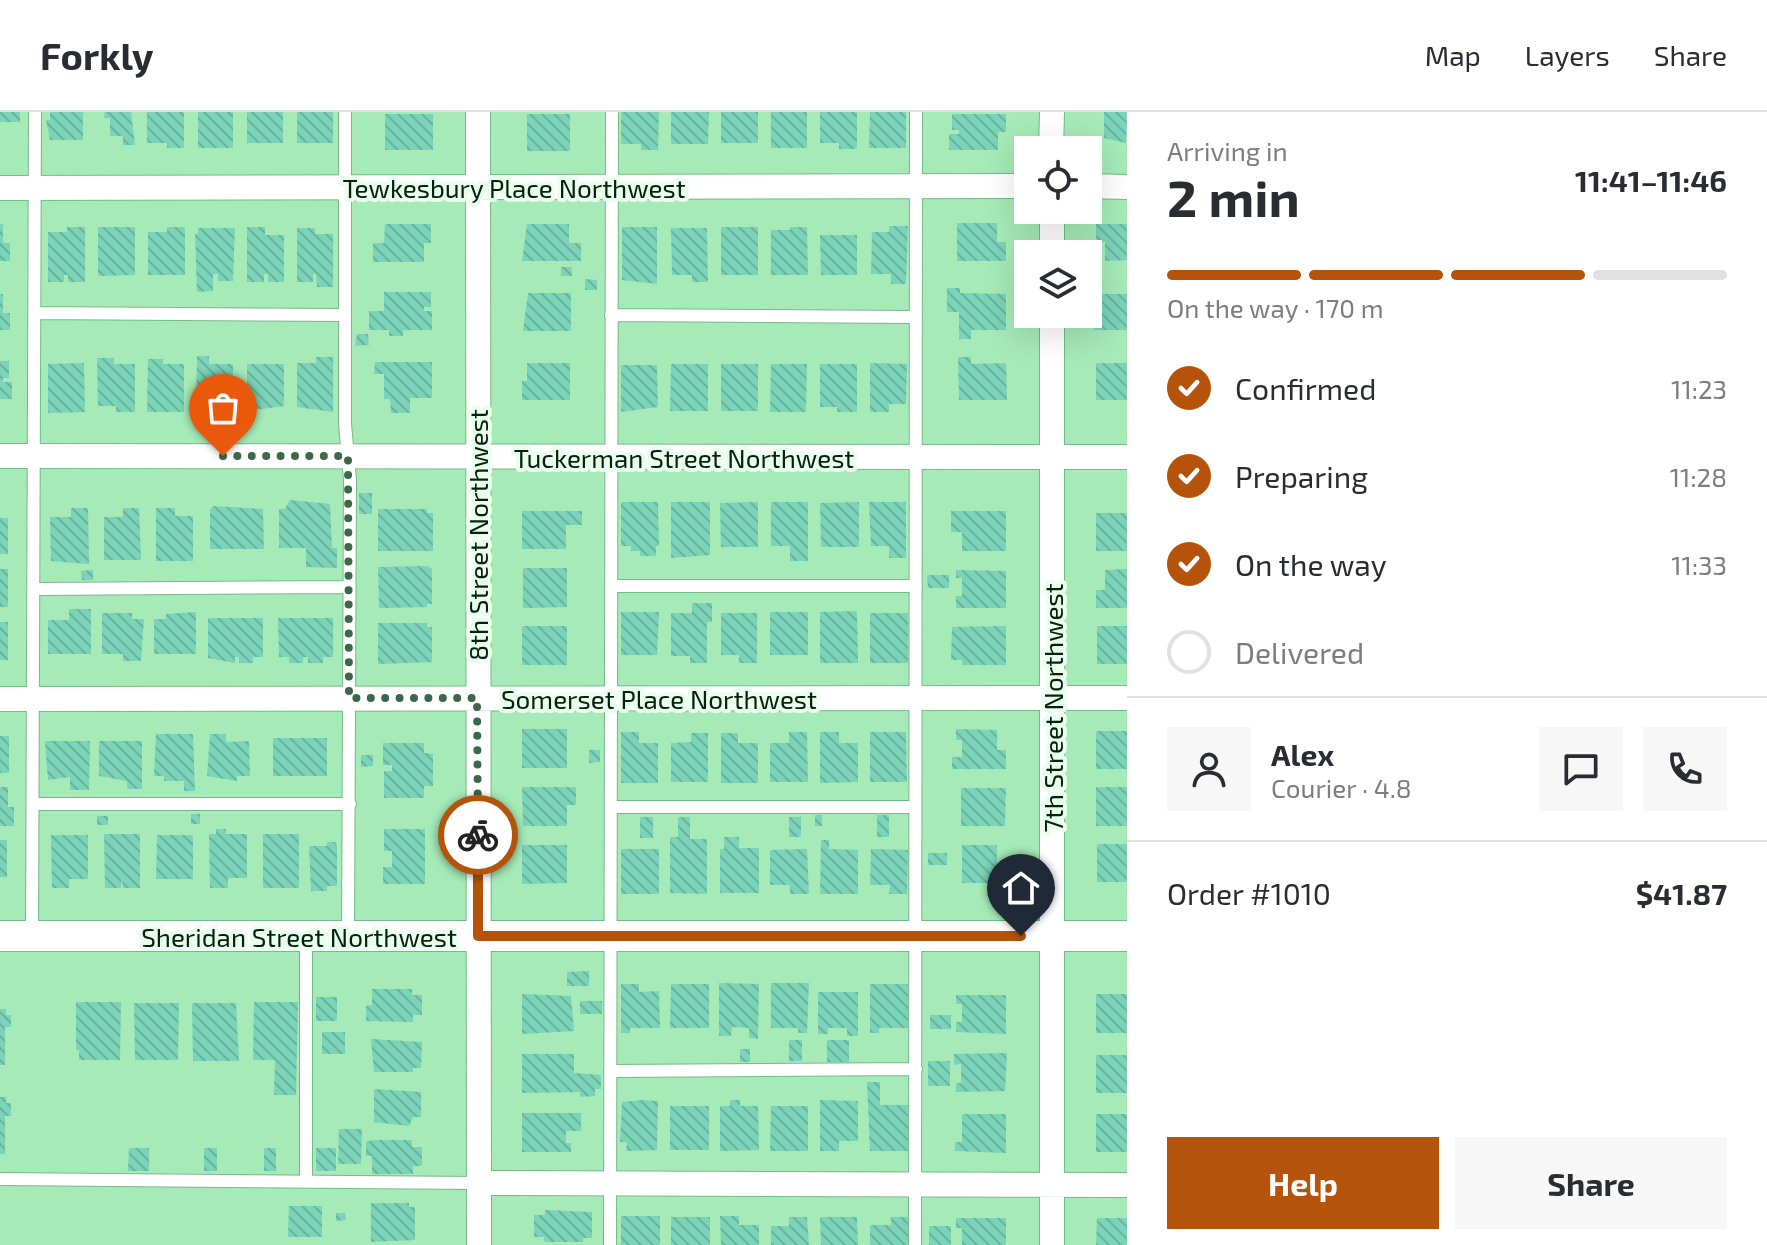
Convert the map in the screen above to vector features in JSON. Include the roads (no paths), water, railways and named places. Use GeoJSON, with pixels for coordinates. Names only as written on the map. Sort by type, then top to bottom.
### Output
{"type":"FeatureCollection","features":[{"type":"Feature","properties":{"kind":"street","name":"8th Street Northwest"},"geometry":{"type":"LineString","coordinates":[[478,112],[479,1245]]}},
{"type":"Feature","properties":{"kind":"street"},"geometry":{"type":"LineString","coordinates":[[1051,136],[1052,112]]}},
{"type":"Feature","properties":{"kind":"street","name":"Tewkesbury Place Northwest"},"geometry":{"type":"LineString","coordinates":[[0,188],[1014,186]]}},
{"type":"Feature","properties":{"kind":"street"},"geometry":{"type":"LineString","coordinates":[[1102,186],[1127,187]]}},
{"type":"Feature","properties":{"kind":"street","name":"7th Street Northwest"},"geometry":{"type":"LineString","coordinates":[[1052,328],[1052,1245]]}},
{"type":"Feature","properties":{"kind":"street","name":"Tuckerman Street Northwest"},"geometry":{"type":"LineString","coordinates":[[0,456],[1127,457]]}},
{"type":"Feature","properties":{"kind":"street","name":"Somerset Place Northwest"},"geometry":{"type":"LineString","coordinates":[[0,699],[1127,698]]}},
{"type":"Feature","properties":{"kind":"street","name":"Sheridan Street Northwest"},"geometry":{"type":"LineString","coordinates":[[0,936],[1127,936]]}},
{"type":"Feature","properties":{"kind":"street"},"geometry":{"type":"LineString","coordinates":[[478,1183],[1127,1185]]}},
{"type":"Feature","properties":{"kind":"lane"},"geometry":{"type":"LineString","coordinates":[[32,936],[35,112]]}},
{"type":"Feature","properties":{"kind":"lane"},"geometry":{"type":"LineString","coordinates":[[345,112],[344,315],[350,804],[348,936]]}},
{"type":"Feature","properties":{"kind":"lane"},"geometry":{"type":"LineString","coordinates":[[610,1245],[612,112]]}},
{"type":"Feature","properties":{"kind":"lane"},"geometry":{"type":"LineString","coordinates":[[915,1245],[916,112]]}},
{"type":"Feature","properties":{"kind":"lane"},"geometry":{"type":"LineString","coordinates":[[35,313],[344,315]]}},
{"type":"Feature","properties":{"kind":"lane"},"geometry":{"type":"LineString","coordinates":[[611,315],[916,317]]}},
{"type":"Feature","properties":{"kind":"lane"},"geometry":{"type":"LineString","coordinates":[[611,586],[916,586]]}},
{"type":"Feature","properties":{"kind":"lane"},"geometry":{"type":"LineString","coordinates":[[35,589],[349,587]]}},
{"type":"Feature","properties":{"kind":"lane"},"geometry":{"type":"LineString","coordinates":[[34,804],[350,804]]}},
{"type":"Feature","properties":{"kind":"lane"},"geometry":{"type":"LineString","coordinates":[[611,807],[915,807]]}},
{"type":"Feature","properties":{"kind":"lane"},"geometry":{"type":"LineString","coordinates":[[306,936],[306,1181]]}},
{"type":"Feature","properties":{"kind":"lane"},"geometry":{"type":"LineString","coordinates":[[610,1071],[916,1069]]}},
{"type":"Feature","properties":{"kind":"lane"},"geometry":{"type":"LineString","coordinates":[[0,1179],[478,1183]]}}]}
